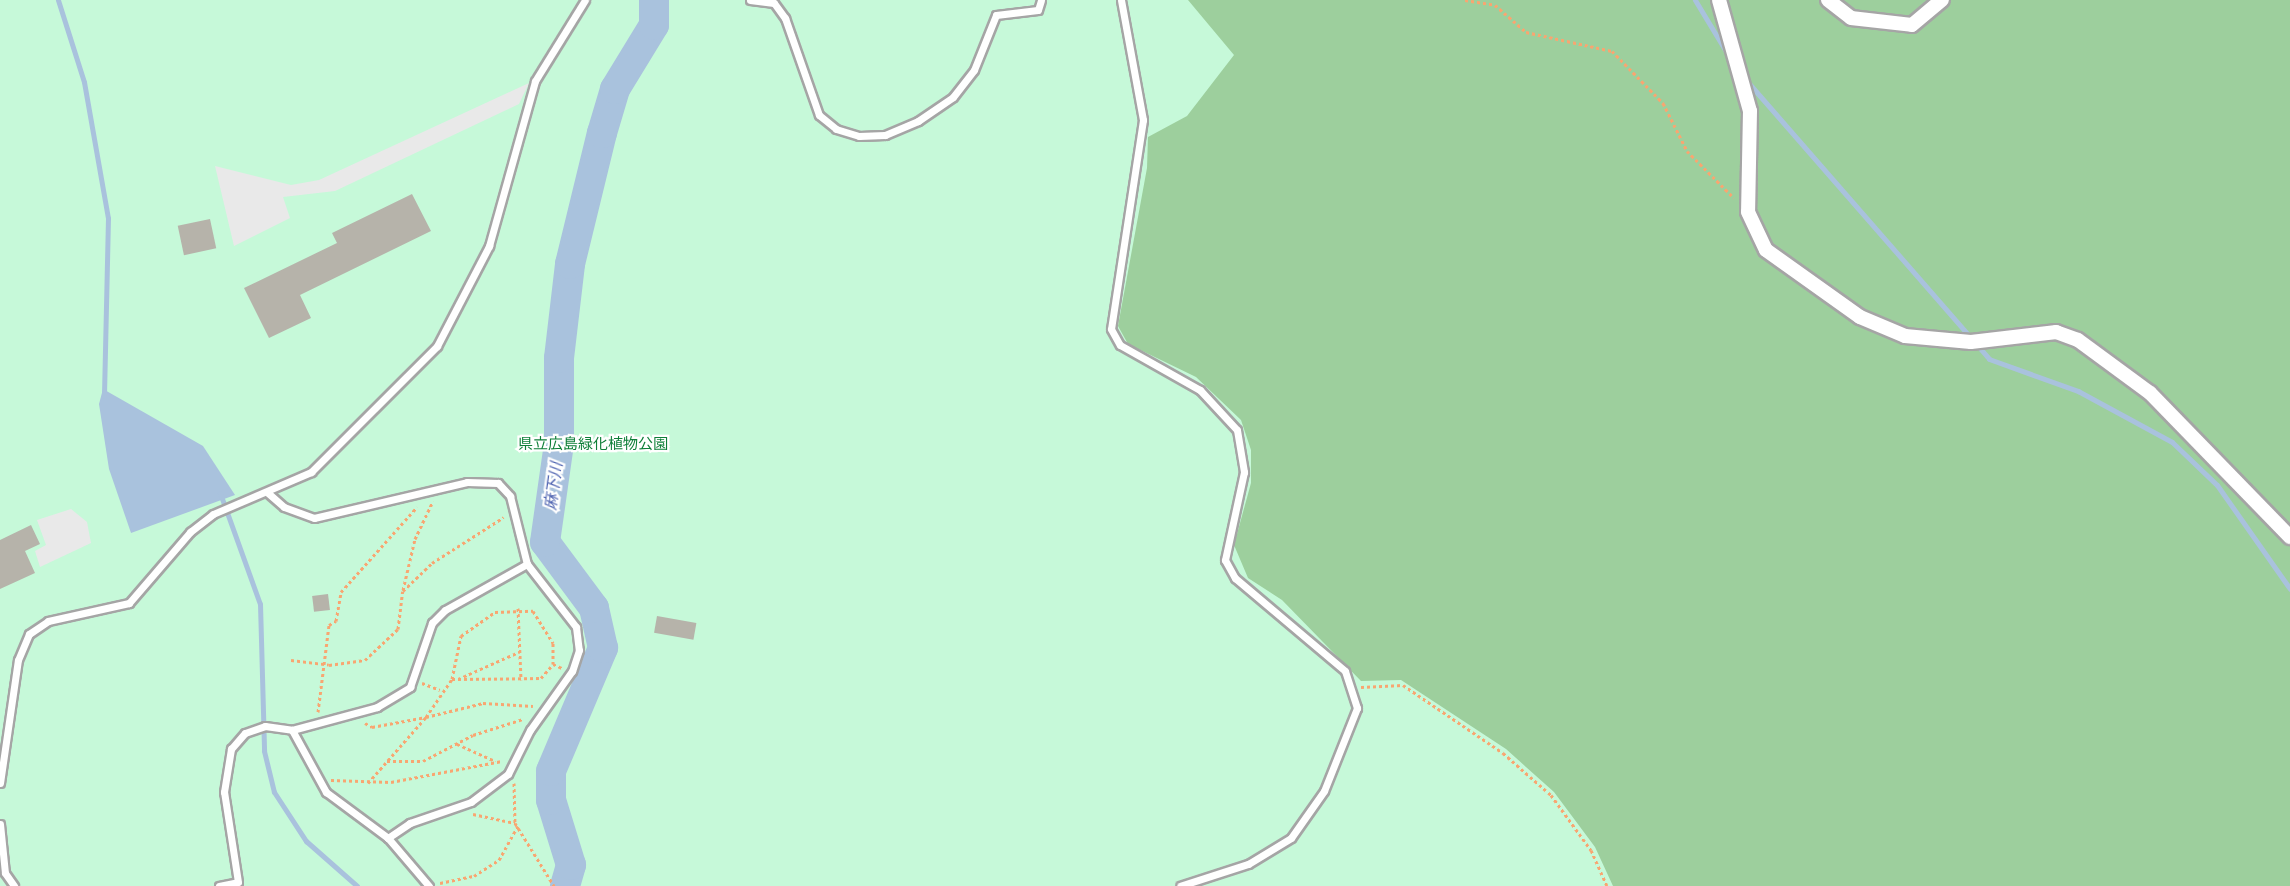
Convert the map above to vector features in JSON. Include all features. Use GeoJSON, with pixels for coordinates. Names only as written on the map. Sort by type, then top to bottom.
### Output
{"type":"FeatureCollection","features":[{"type":"Feature","properties":{"kind":"street"},"geometry":{"type":"LineString","coordinates":[[1719,0],[1750,111],[1748,212],[1766,250],[1889,331],[1918,340],[1971,342],[2056,332],[2078,339],[2150,393],[2290,537]]}},
{"type":"Feature","properties":{"kind":"street"},"geometry":{"type":"LineString","coordinates":[[1828,0],[1851,18],[1912,25],[1942,0]]}},
{"type":"Feature","properties":{"kind":"lane"},"geometry":{"type":"LineString","coordinates":[[0,783],[18,660],[29,634],[48,621],[129,603],[213,514],[268,493],[311,471],[437,346],[489,246],[535,81],[585,0]]}},
{"type":"Feature","properties":{"kind":"lane"},"geometry":{"type":"LineString","coordinates":[[750,0],[774,3],[785,18],[819,115],[836,129],[859,136],[885,135],[918,122],[953,97],[974,70],[996,15],[1038,10],[1041,0]]}},
{"type":"Feature","properties":{"kind":"lane"},"geometry":{"type":"LineString","coordinates":[[1121,0],[1143,120],[1111,329],[1120,345],[1200,390],[1237,430],[1244,472],[1225,560],[1235,578],[1345,671],[1355,688],[1357,708],[1324,791],[1291,838],[1248,864],[1180,886]]}},
{"type":"Feature","properties":{"kind":"lane"},"geometry":{"type":"LineString","coordinates":[[268,493],[284,507],[314,518],[481,480],[498,483],[510,496],[527,564],[576,627],[579,650],[572,671],[537,719],[508,774],[461,807],[410,823],[388,838]]}},
{"type":"Feature","properties":{"kind":"lane"},"geometry":{"type":"LineString","coordinates":[[219,886],[238,882],[224,792],[231,749],[245,733],[264,726],[292,730],[377,707],[412,680],[432,623],[445,610],[527,564]]}},
{"type":"Feature","properties":{"kind":"lane"},"geometry":{"type":"LineString","coordinates":[[292,730],[326,792],[388,838],[431,886]]}},
{"type":"Feature","properties":{"kind":"lane"},"geometry":{"type":"LineString","coordinates":[[0,824],[5,873],[14,886]]}},
{"type":"Feature","properties":{"kind":"path"},"geometry":{"type":"LineString","coordinates":[[1465,0],[1495,5],[1526,32],[1612,51],[1663,103],[1687,151],[1748,212]]}},
{"type":"Feature","properties":{"kind":"path"},"geometry":{"type":"LineString","coordinates":[[291,660],[324,665],[365,660],[391,640],[416,538],[437,489]]}},
{"type":"Feature","properties":{"kind":"path"},"geometry":{"type":"LineString","coordinates":[[319,707],[324,665],[341,592],[437,489]]}},
{"type":"Feature","properties":{"kind":"path"},"geometry":{"type":"LineString","coordinates":[[403,591],[451,549],[514,512]]}},
{"type":"Feature","properties":{"kind":"path"},"geometry":{"type":"LineString","coordinates":[[518,608],[520,680]]}},
{"type":"Feature","properties":{"kind":"path"},"geometry":{"type":"LineString","coordinates":[[368,783],[426,717],[440,690],[452,679],[460,636],[480,620],[518,608],[533,611],[548,629],[553,664],[542,678],[452,679]]}},
{"type":"Feature","properties":{"kind":"path"},"geometry":{"type":"LineString","coordinates":[[458,679],[519,652]]}},
{"type":"Feature","properties":{"kind":"path"},"geometry":{"type":"LineString","coordinates":[[553,664],[572,671]]}},
{"type":"Feature","properties":{"kind":"path"},"geometry":{"type":"LineString","coordinates":[[412,680],[440,690]]}},
{"type":"Feature","properties":{"kind":"path"},"geometry":{"type":"LineString","coordinates":[[1355,688],[1402,685],[1503,753],[1551,795],[1591,850],[1607,886]]}},
{"type":"Feature","properties":{"kind":"path"},"geometry":{"type":"LineString","coordinates":[[345,714],[372,727],[499,702],[543,711]]}},
{"type":"Feature","properties":{"kind":"path"},"geometry":{"type":"LineString","coordinates":[[387,760],[413,765],[496,726],[537,719]]}},
{"type":"Feature","properties":{"kind":"path"},"geometry":{"type":"LineString","coordinates":[[458,744],[497,761]]}},
{"type":"Feature","properties":{"kind":"path"},"geometry":{"type":"LineString","coordinates":[[431,886],[492,865],[505,855],[516,825],[461,807]]}},
{"type":"Feature","properties":{"kind":"green space","name":"県立広島緑化植物公園"},"geometry":{"type":"Polygon","coordinates":[[[0,0],[1188,0],[1234,55],[1187,116],[1148,137],[1147,168],[1118,326],[1128,344],[1196,377],[1241,420],[1251,450],[1251,483],[1234,545],[1248,578],[1282,600],[1361,681],[1401,680],[1506,749],[1554,792],[1595,847],[1613,886],[0,886],[0,0]]]}},
{"type":"Feature","properties":{"kind":"green space"},"geometry":{"type":"Polygon","coordinates":[[[480,0],[2290,0],[2290,886],[480,886],[480,0]]]}},
{"type":"Feature","properties":{"kind":"shaded area"},"geometry":{"type":"Polygon","coordinates":[[[529,83],[519,104],[335,191],[283,197],[290,218],[234,246],[215,166],[291,185],[319,180],[529,83]]]}},
{"type":"Feature","properties":{"kind":"shaded area"},"geometry":{"type":"Polygon","coordinates":[[[71,509],[87,522],[91,543],[40,567],[35,551],[46,545],[37,520],[71,509]]]}},
{"type":"Feature","properties":{"kind":"water"},"geometry":{"type":"Polygon","coordinates":[[[103,389],[203,446],[235,495],[131,533],[109,469],[99,404],[103,389]]]}},
{"type":"Feature","properties":{"kind":"building"},"geometry":{"type":"Polygon","coordinates":[[[412,194],[431,231],[300,295],[311,318],[269,338],[244,288],[337,243],[332,233],[412,194]]]}},
{"type":"Feature","properties":{"kind":"building"},"geometry":{"type":"Polygon","coordinates":[[[210,219],[216,248],[184,255],[178,226],[210,219]]]}},
{"type":"Feature","properties":{"kind":"building"},"geometry":{"type":"Polygon","coordinates":[[[31,525],[40,544],[25,551],[35,573],[0,589],[0,540],[31,525]]]}},
{"type":"Feature","properties":{"kind":"building"},"geometry":{"type":"Polygon","coordinates":[[[328,594],[330,610],[314,612],[312,596],[328,594]]]}},
{"type":"Feature","properties":{"kind":"building"},"geometry":{"type":"Polygon","coordinates":[[[657,616],[696,623],[693,640],[654,633],[657,616]]]}},
{"type":"Feature","properties":{"kind":"waterway"},"geometry":{"type":"LineString","coordinates":[[58,0],[84,82],[108,218],[104,396]]}},
{"type":"Feature","properties":{"kind":"waterway","name":"麻下川"},"geometry":{"type":"LineString","coordinates":[[565,886],[571,865],[551,800],[551,771],[603,648],[594,608],[545,542],[559,444],[559,358],[570,264],[602,133],[615,89],[654,25],[654,0]]}},
{"type":"Feature","properties":{"kind":"waterway"},"geometry":{"type":"LineString","coordinates":[[1695,0],[1730,58]]}},
{"type":"Feature","properties":{"kind":"waterway"},"geometry":{"type":"LineString","coordinates":[[1746,80],[1989,359],[2078,391],[2172,442],[2217,485],[2290,589]]}},
{"type":"Feature","properties":{"kind":"waterway"},"geometry":{"type":"LineString","coordinates":[[220,493],[260,604],[264,751],[274,792],[306,841],[357,886]]}}]}
